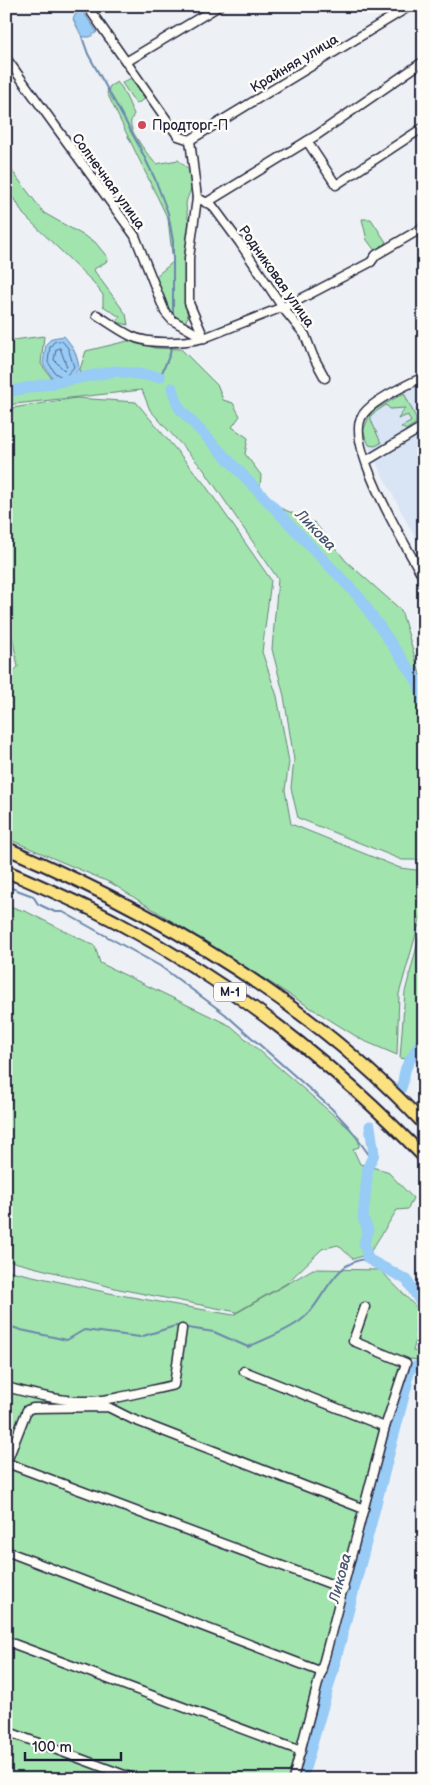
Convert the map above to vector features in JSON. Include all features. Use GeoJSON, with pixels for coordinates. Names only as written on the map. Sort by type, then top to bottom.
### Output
{"type":"FeatureCollection","features":[{"type":"Feature","properties":{"kind":"highway","name":"М-1"},"geometry":{"type":"LineString","coordinates":[[6,848],[59,870],[131,907],[215,956],[289,1006],[332,1040],[424,1124]]}},
{"type":"Feature","properties":{"kind":"highway","name":"М-1"},"geometry":{"type":"LineString","coordinates":[[6,871],[121,924],[202,972],[317,1058],[424,1157]]}},
{"type":"Feature","properties":{"kind":"street"},"geometry":{"type":"LineString","coordinates":[[87,6],[178,136],[190,140],[197,198],[189,258],[189,302],[204,338]]}},
{"type":"Feature","properties":{"kind":"street"},"geometry":{"type":"LineString","coordinates":[[126,62],[219,6]]}},
{"type":"Feature","properties":{"kind":"street","name":"Крайняя улица"},"geometry":{"type":"LineString","coordinates":[[190,140],[410,6]]}},
{"type":"Feature","properties":{"kind":"street","name":"Солнечная улица"},"geometry":{"type":"LineString","coordinates":[[6,58],[135,236],[165,312],[172,320],[204,338]]}},
{"type":"Feature","properties":{"kind":"street"},"geometry":{"type":"LineString","coordinates":[[206,203],[307,141],[424,61]]}},
{"type":"Feature","properties":{"kind":"street"},"geometry":{"type":"LineString","coordinates":[[307,141],[336,185],[424,127]]}},
{"type":"Feature","properties":{"kind":"street","name":"Родниковая улица"},"geometry":{"type":"LineString","coordinates":[[197,198],[212,205],[240,243],[283,308],[305,335],[313,356],[325,378]]}},
{"type":"Feature","properties":{"kind":"street"},"geometry":{"type":"LineString","coordinates":[[98,315],[132,337],[164,342],[189,342],[204,338],[283,308],[371,262],[376,255],[424,227]]}},
{"type":"Feature","properties":{"kind":"street"},"geometry":{"type":"LineString","coordinates":[[424,377],[367,409],[360,418],[359,431],[359,440],[366,461],[395,528],[424,578]]}},
{"type":"Feature","properties":{"kind":"street"},"geometry":{"type":"LineString","coordinates":[[366,461],[424,426]]}},
{"type":"Feature","properties":{"kind":"street"},"geometry":{"type":"LineString","coordinates":[[293,1779],[344,1590],[385,1427],[406,1363],[353,1341],[365,1308]]}},
{"type":"Feature","properties":{"kind":"street"},"geometry":{"type":"LineString","coordinates":[[6,1387],[54,1398],[81,1401],[124,1396],[174,1384],[182,1329]]}},
{"type":"Feature","properties":{"kind":"street"},"geometry":{"type":"LineString","coordinates":[[244,1371],[385,1427]]}},
{"type":"Feature","properties":{"kind":"street"},"geometry":{"type":"LineString","coordinates":[[344,1590],[6,1463],[27,1410],[33,1408],[108,1407],[132,1419],[364,1509]]}},
{"type":"Feature","properties":{"kind":"street"},"geometry":{"type":"LineString","coordinates":[[6,1552],[322,1672]]}},
{"type":"Feature","properties":{"kind":"street"},"geometry":{"type":"LineString","coordinates":[[6,1641],[301,1751]]}},
{"type":"Feature","properties":{"kind":"street"},"geometry":{"type":"LineString","coordinates":[[6,1731],[135,1779]]}},
{"type":"Feature","properties":{"kind":"shaded area"},"geometry":{"type":"Polygon","coordinates":[[[424,382],[424,555],[371,453],[363,427],[372,410],[424,382]]]}},
{"type":"Feature","properties":{"kind":"green space"},"geometry":{"type":"Polygon","coordinates":[[[131,78],[145,99],[136,104],[122,83],[131,78]]]}},
{"type":"Feature","properties":{"kind":"green space"},"geometry":{"type":"Polygon","coordinates":[[[117,82],[122,88],[134,114],[131,120],[132,130],[150,157],[156,164],[178,160],[187,168],[191,175],[192,185],[186,204],[189,227],[184,282],[188,316],[185,323],[168,309],[156,276],[173,262],[168,219],[107,93],[110,86],[117,82]]]}},
{"type":"Feature","properties":{"kind":"green space"},"geometry":{"type":"Polygon","coordinates":[[[6,163],[44,213],[95,242],[108,258],[106,262],[94,269],[126,314],[128,325],[117,322],[120,317],[103,306],[103,295],[94,283],[23,214],[16,201],[6,191],[6,163]]]}},
{"type":"Feature","properties":{"kind":"green space"},"geometry":{"type":"Polygon","coordinates":[[[362,219],[371,219],[386,242],[376,252],[367,240],[362,219]]]}},
{"type":"Feature","properties":{"kind":"green space"},"geometry":{"type":"Polygon","coordinates":[[[44,336],[41,364],[53,380],[65,386],[78,375],[86,351],[132,340],[154,348],[181,349],[218,386],[223,400],[233,403],[240,416],[232,427],[248,438],[245,454],[261,475],[260,488],[269,503],[315,523],[346,561],[401,610],[420,674],[424,679],[424,860],[402,860],[298,818],[291,788],[294,760],[284,696],[272,649],[278,579],[204,470],[150,410],[142,390],[6,405],[6,341],[44,336]]]}},
{"type":"Feature","properties":{"kind":"green space"},"geometry":{"type":"Polygon","coordinates":[[[404,393],[416,418],[416,423],[406,430],[401,427],[411,422],[408,415],[398,419],[405,408],[390,409],[386,405],[371,415],[371,420],[381,443],[375,446],[369,445],[363,431],[371,412],[404,393]]]}},
{"type":"Feature","properties":{"kind":"green space"},"geometry":{"type":"Polygon","coordinates":[[[76,398],[136,402],[203,482],[271,580],[262,652],[277,696],[289,762],[285,790],[291,824],[400,868],[424,871],[424,906],[399,994],[397,1055],[362,1040],[111,883],[6,838],[6,678],[18,667],[6,603],[6,409],[76,398]]]}},
{"type":"Feature","properties":{"kind":"green space"},"geometry":{"type":"Polygon","coordinates":[[[6,905],[27,912],[95,946],[100,963],[231,1026],[359,1137],[359,1147],[353,1149],[360,1164],[387,1171],[413,1198],[408,1209],[397,1210],[369,1254],[353,1259],[338,1245],[322,1249],[287,1283],[237,1312],[119,1289],[6,1260],[6,905]]]}},
{"type":"Feature","properties":{"kind":"green space"},"geometry":{"type":"Polygon","coordinates":[[[424,919],[424,1054],[419,1061],[400,1058],[405,992],[424,919]]]}},
{"type":"Feature","properties":{"kind":"green space"},"geometry":{"type":"Polygon","coordinates":[[[313,1269],[380,1270],[423,1314],[413,1351],[420,1352],[418,1360],[411,1359],[295,1779],[6,1779],[6,1270],[109,1293],[233,1315],[313,1269]]]}},
{"type":"Feature","properties":{"kind":"water"},"geometry":{"type":"Polygon","coordinates":[[[78,10],[82,10],[97,32],[90,37],[82,37],[73,19],[78,10]]]}},
{"type":"Feature","properties":{"kind":"water"},"geometry":{"type":"Polygon","coordinates":[[[64,336],[74,351],[79,369],[64,385],[52,377],[43,364],[46,344],[52,338],[64,336]]]}},
{"type":"Feature","properties":{"kind":"waterway"},"geometry":{"type":"LineString","coordinates":[[82,37],[88,54],[138,144],[155,179],[168,213],[173,241],[173,316]]}},
{"type":"Feature","properties":{"kind":"waterway"},"geometry":{"type":"LineString","coordinates":[[160,377],[171,347]]}},
{"type":"Feature","properties":{"kind":"waterway","name":"Ликова"},"geometry":{"type":"LineString","coordinates":[[6,392],[115,371],[160,377]]}},
{"type":"Feature","properties":{"kind":"waterway","name":"Ликова"},"geometry":{"type":"LineString","coordinates":[[172,388],[179,408],[359,597],[418,682],[424,704]]}},
{"type":"Feature","properties":{"kind":"waterway"},"geometry":{"type":"LineString","coordinates":[[6,886],[33,896],[38,904],[55,912],[63,912],[160,966],[225,1014],[331,1108],[349,1127],[372,1159]]}},
{"type":"Feature","properties":{"kind":"waterway","name":"Ликова"},"geometry":{"type":"LineString","coordinates":[[398,1094],[409,1062],[424,1034]]}},
{"type":"Feature","properties":{"kind":"waterway","name":"Ликова"},"geometry":{"type":"LineString","coordinates":[[370,1126],[374,1154],[368,1167],[363,1218],[368,1230],[364,1243],[368,1259],[407,1280],[423,1306],[419,1331],[424,1335]]}},
{"type":"Feature","properties":{"kind":"waterway"},"geometry":{"type":"LineString","coordinates":[[6,1325],[67,1340],[84,1330],[140,1337],[175,1326],[214,1332],[248,1347],[300,1321],[309,1313],[337,1274],[355,1261],[368,1259]]}},
{"type":"Feature","properties":{"kind":"waterway","name":"Ликова"},"geometry":{"type":"LineString","coordinates":[[408,1377],[410,1368],[424,1364]]}},
{"type":"Feature","properties":{"kind":"waterway","name":"Ликова"},"geometry":{"type":"LineString","coordinates":[[302,1779],[331,1678],[407,1384]]}},
{"type":"Feature","properties":{"kind":"place","name":"Продторг-П"},"geometry":{"type":"Point","coordinates":[142,125]}}]}
